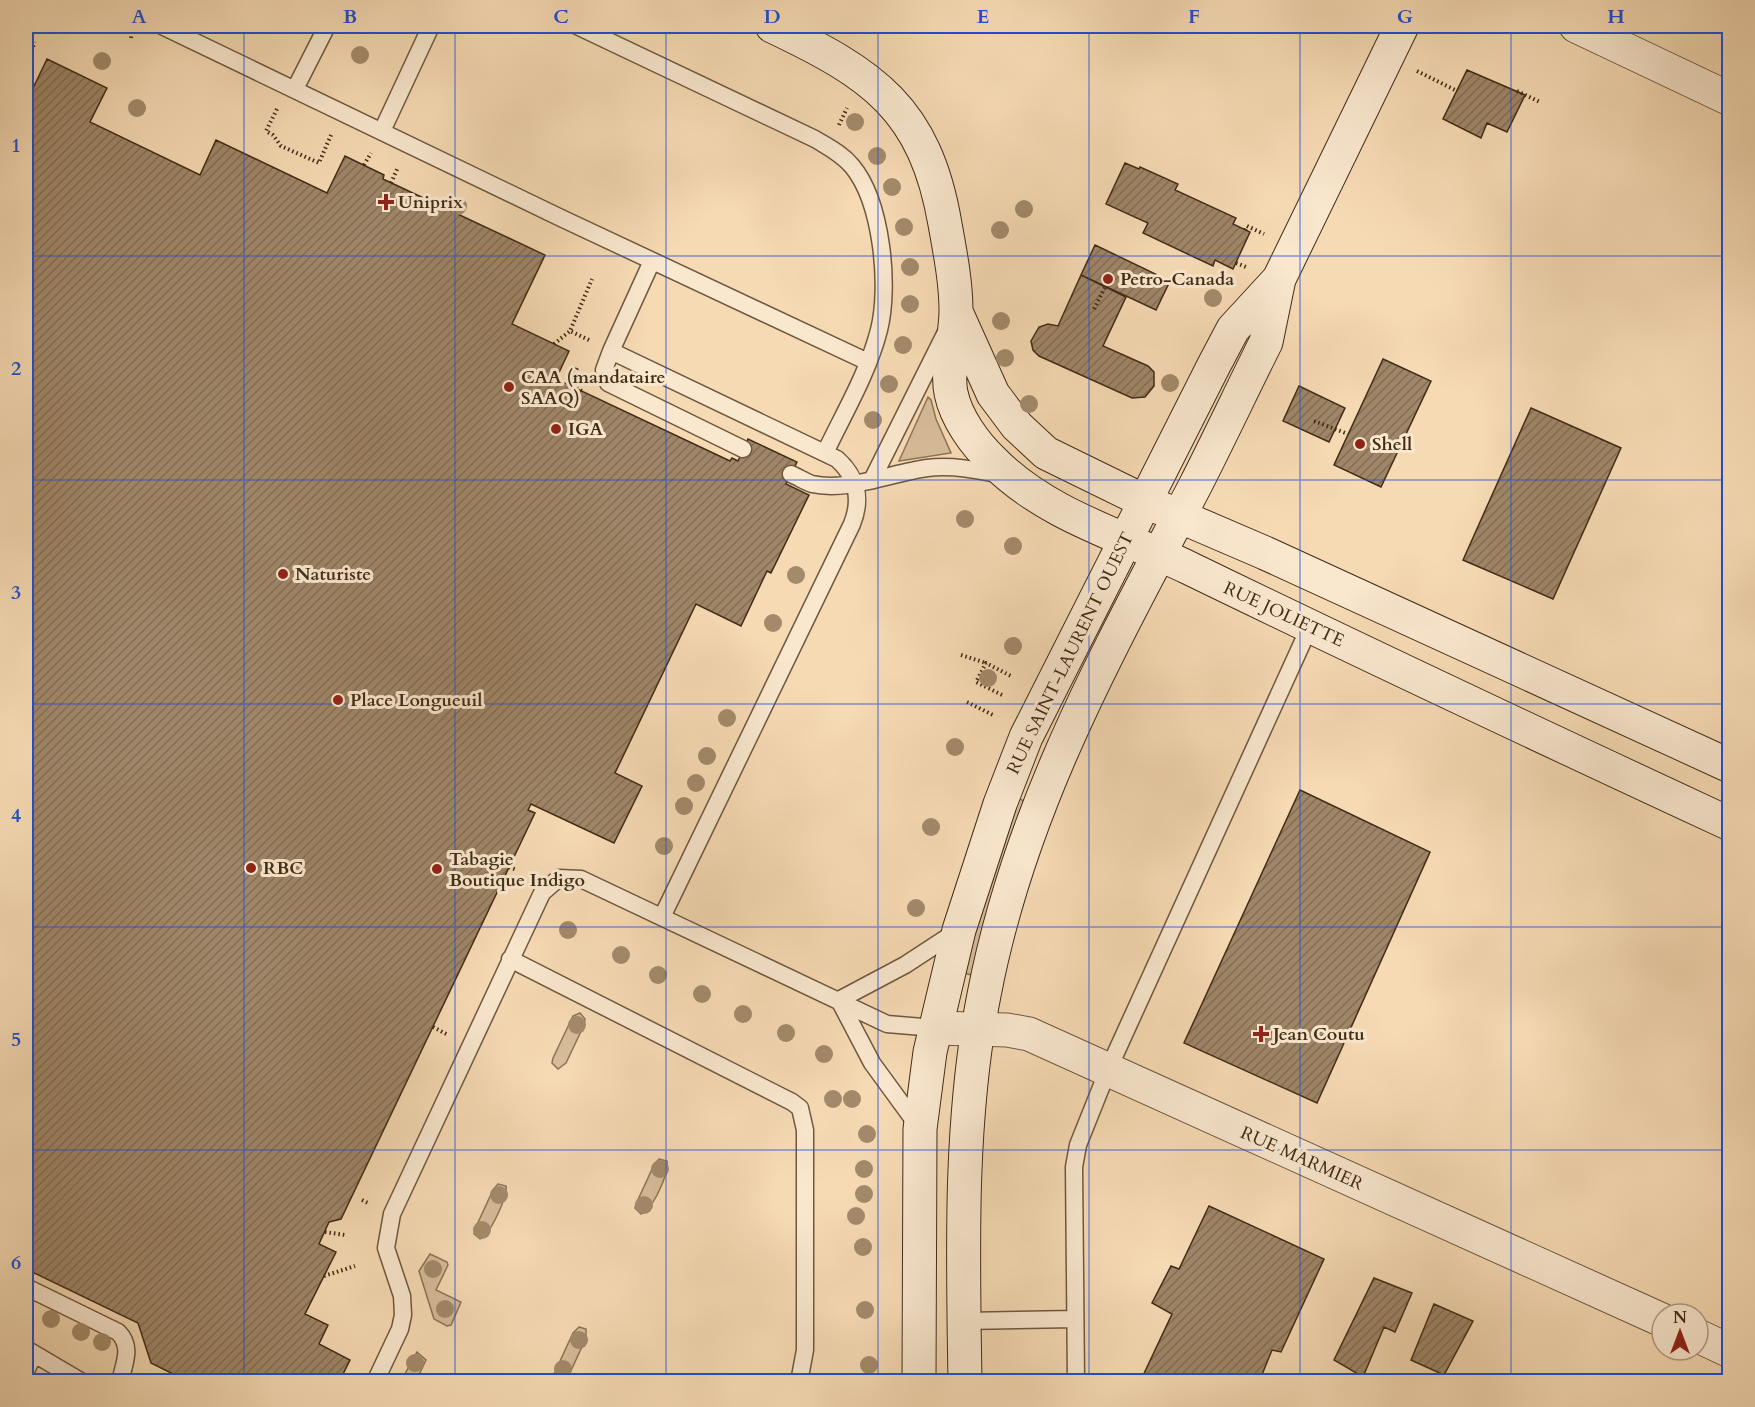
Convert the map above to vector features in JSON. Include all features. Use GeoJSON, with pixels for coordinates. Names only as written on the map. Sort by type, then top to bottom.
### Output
{"type":"FeatureCollection","features":[{"type":"Feature","properties":{"kind":"street","name":"RUE JOLIETTE"},"geometry":{"type":"LineString","coordinates":[[772,26],[845,64],[872,82],[913,127],[928,156],[941,196],[950,251],[956,312],[950,391],[969,432],[981,449],[1009,476],[1053,505],[1124,540],[1730,824]]}},
{"type":"Feature","properties":{"kind":"street","name":"RUE SAINT-LAURENT OUEST"},"geometry":{"type":"LineString","coordinates":[[965,1382],[966,1181],[978,1028],[1005,904],[1041,796],[1068,732],[1266,342],[1279,279],[1402,26]]}},
{"type":"Feature","properties":{"kind":"street"},"geometry":{"type":"LineString","coordinates":[[1576,26],[1730,99]]}},
{"type":"Feature","properties":{"kind":"street","name":"RUE SAINT-LAURENT OUEST"},"geometry":{"type":"LineString","coordinates":[[919,1382],[920,1130],[935,1028],[959,930],[1017,758],[1054,677],[1233,329],[1279,279]]}},
{"type":"Feature","properties":{"kind":"street","name":"RUE JOLIETTE"},"geometry":{"type":"LineString","coordinates":[[956,312],[993,394],[1029,440],[1046,453],[1084,474],[1730,766]]}},
{"type":"Feature","properties":{"kind":"street","name":"RUE MARMIER"},"geometry":{"type":"LineString","coordinates":[[935,1028],[978,1028],[1029,1034],[1650,1315]]}},
{"type":"Feature","properties":{"kind":"street"},"geometry":{"type":"LineString","coordinates":[[1710,1341],[1730,1350]]}},
{"type":"Feature","properties":{"kind":"lane"},"geometry":{"type":"LineString","coordinates":[[162,26],[868,362]]}},
{"type":"Feature","properties":{"kind":"lane"},"geometry":{"type":"LineString","coordinates":[[295,89],[327,26]]}},
{"type":"Feature","properties":{"kind":"lane"},"geometry":{"type":"LineString","coordinates":[[382,131],[431,26]]}},
{"type":"Feature","properties":{"kind":"lane"},"geometry":{"type":"LineString","coordinates":[[577,26],[815,139],[846,159],[854,168],[866,193],[880,242],[883,269],[880,328],[868,362],[825,453]]}},
{"type":"Feature","properties":{"kind":"lane"},"geometry":{"type":"LineString","coordinates":[[652,261],[604,370],[608,383],[743,449]]}},
{"type":"Feature","properties":{"kind":"lane"},"geometry":{"type":"LineString","coordinates":[[873,478],[956,312]]}},
{"type":"Feature","properties":{"kind":"lane"},"geometry":{"type":"LineString","coordinates":[[611,351],[825,453],[844,466],[856,484],[857,504],[852,524],[662,917]]}},
{"type":"Feature","properties":{"kind":"lane"},"geometry":{"type":"LineString","coordinates":[[792,474],[812,484],[856,484],[873,478],[950,467],[1009,476]]}},
{"type":"Feature","properties":{"kind":"lane"},"geometry":{"type":"LineString","coordinates":[[1076,1382],[1075,1157],[1082,1134],[1108,1070],[1310,626]]}},
{"type":"Feature","properties":{"kind":"lane"},"geometry":{"type":"LineString","coordinates":[[375,1382],[397,1336],[403,1315],[402,1296],[386,1248],[392,1214],[510,959],[542,893],[552,881],[559,878],[581,879],[887,1024],[935,1028]]}},
{"type":"Feature","properties":{"kind":"lane"},"geometry":{"type":"LineString","coordinates":[[839,1000],[905,964],[959,930]]}},
{"type":"Feature","properties":{"kind":"lane"},"geometry":{"type":"LineString","coordinates":[[510,959],[800,1108],[805,1130],[805,1350],[799,1382]]}},
{"type":"Feature","properties":{"kind":"lane"},"geometry":{"type":"LineString","coordinates":[[839,1000],[872,1064],[920,1130]]}},
{"type":"Feature","properties":{"kind":"lane"},"geometry":{"type":"LineString","coordinates":[[26,1287],[117,1332],[124,1339],[128,1351],[120,1382]]}},
{"type":"Feature","properties":{"kind":"lane"},"geometry":{"type":"LineString","coordinates":[[964,1321],[1075,1319]]}},
{"type":"Feature","properties":{"kind":"lane"},"geometry":{"type":"LineString","coordinates":[[26,1371],[30,1351],[82,1382]]}},
{"type":"Feature","properties":{"kind":"path"},"geometry":{"type":"LineString","coordinates":[[131,38],[133,26]]}},
{"type":"Feature","properties":{"kind":"path"},"geometry":{"type":"LineString","coordinates":[[26,63],[35,42]]}},
{"type":"Feature","properties":{"kind":"path"},"geometry":{"type":"LineString","coordinates":[[1413,69],[1457,91]]}},
{"type":"Feature","properties":{"kind":"path"},"geometry":{"type":"LineString","coordinates":[[1517,91],[1540,102]]}},
{"type":"Feature","properties":{"kind":"path"},"geometry":{"type":"LineString","coordinates":[[277,109],[266,131],[273,135],[281,146],[319,163],[332,135]]}},
{"type":"Feature","properties":{"kind":"path"},"geometry":{"type":"LineString","coordinates":[[364,165],[370,153]]}},
{"type":"Feature","properties":{"kind":"path"},"geometry":{"type":"LineString","coordinates":[[391,183],[398,167]]}},
{"type":"Feature","properties":{"kind":"path"},"geometry":{"type":"LineString","coordinates":[[1245,230],[1247,226],[1264,234]]}},
{"type":"Feature","properties":{"kind":"path"},"geometry":{"type":"LineString","coordinates":[[1236,263],[1246,267]]}},
{"type":"Feature","properties":{"kind":"path"},"geometry":{"type":"LineString","coordinates":[[1094,309],[1105,287]]}},
{"type":"Feature","properties":{"kind":"path"},"geometry":{"type":"LineString","coordinates":[[554,344],[570,331]]}},
{"type":"Feature","properties":{"kind":"path"},"geometry":{"type":"LineString","coordinates":[[1314,421],[1348,434]]}},
{"type":"Feature","properties":{"kind":"path"},"geometry":{"type":"LineString","coordinates":[[961,655],[986,663],[1011,676]]}},
{"type":"Feature","properties":{"kind":"path"},"geometry":{"type":"LineString","coordinates":[[986,663],[976,682],[1002,696]]}},
{"type":"Feature","properties":{"kind":"path"},"geometry":{"type":"LineString","coordinates":[[967,702],[993,715]]}},
{"type":"Feature","properties":{"kind":"path"},"geometry":{"type":"LineString","coordinates":[[509,867],[517,870]]}},
{"type":"Feature","properties":{"kind":"path"},"geometry":{"type":"LineString","coordinates":[[433,1027],[441,1032]]}},
{"type":"Feature","properties":{"kind":"path"},"geometry":{"type":"LineString","coordinates":[[325,1232],[345,1235]]}},
{"type":"Feature","properties":{"kind":"path"},"geometry":{"type":"LineString","coordinates":[[324,1276],[355,1266]]}},
{"type":"Feature","properties":{"kind":"shaded area"},"geometry":{"type":"Polygon","coordinates":[[[928,397],[951,453],[899,461],[928,397]]]}},
{"type":"Feature","properties":{"kind":"shaded area"},"geometry":{"type":"Polygon","coordinates":[[[1018,798],[1024,801],[1008,845],[971,975],[961,972],[1018,798]]]}},
{"type":"Feature","properties":{"kind":"shaded area"},"geometry":{"type":"Polygon","coordinates":[[[580,1013],[585,1019],[584,1025],[566,1063],[558,1069],[552,1063],[553,1058],[573,1016],[580,1013]]]}},
{"type":"Feature","properties":{"kind":"shaded area"},"geometry":{"type":"Polygon","coordinates":[[[659,1159],[667,1161],[665,1174],[655,1198],[641,1214],[635,1208],[636,1204],[659,1159]]]}},
{"type":"Feature","properties":{"kind":"shaded area"},"geometry":{"type":"Polygon","coordinates":[[[498,1184],[506,1186],[504,1198],[489,1230],[480,1239],[474,1234],[475,1229],[498,1184]]]}},
{"type":"Feature","properties":{"kind":"shaded area"},"geometry":{"type":"Polygon","coordinates":[[[430,1254],[447,1262],[448,1265],[436,1290],[461,1302],[451,1325],[447,1326],[434,1319],[419,1271],[430,1254]]]}},
{"type":"Feature","properties":{"kind":"shaded area"},"geometry":{"type":"Polygon","coordinates":[[[579,1327],[586,1329],[586,1338],[568,1377],[565,1381],[558,1381],[554,1377],[555,1372],[573,1333],[579,1327]]]}},
{"type":"Feature","properties":{"kind":"shaded area"},"geometry":{"type":"Polygon","coordinates":[[[417,1352],[426,1360],[416,1381],[401,1381],[417,1352]]]}},
{"type":"Feature","properties":{"kind":"building","name":"Place Longueuil"},"geometry":{"type":"Polygon","coordinates":[[[47,59],[107,88],[90,122],[200,175],[216,140],[327,193],[345,156],[384,175],[383,179],[545,255],[512,324],[569,351],[556,379],[730,461],[732,458],[738,461],[748,439],[797,462],[786,484],[809,495],[771,573],[767,571],[741,626],[696,604],[615,773],[642,786],[614,843],[531,804],[528,810],[535,813],[341,1219],[329,1222],[319,1244],[336,1252],[305,1314],[328,1325],[319,1344],[350,1360],[339,1382],[189,1382],[151,1363],[138,1323],[26,1269],[26,103],[47,59]]]}},
{"type":"Feature","properties":{"kind":"building"},"geometry":{"type":"Polygon","coordinates":[[[1467,70],[1525,95],[1507,132],[1487,123],[1481,138],[1443,119],[1467,70]]]}},
{"type":"Feature","properties":{"kind":"building"},"geometry":{"type":"Polygon","coordinates":[[[1125,163],[1139,169],[1140,167],[1178,184],[1175,190],[1236,218],[1233,224],[1250,232],[1233,269],[1215,260],[1213,266],[1143,233],[1148,223],[1106,204],[1125,163]]]}},
{"type":"Feature","properties":{"kind":"building"},"geometry":{"type":"Polygon","coordinates":[[[1095,245],[1170,281],[1156,310],[1081,275],[1095,245]]]}},
{"type":"Feature","properties":{"kind":"building"},"geometry":{"type":"Polygon","coordinates":[[[1081,275],[1126,297],[1103,346],[1148,366],[1154,372],[1154,386],[1145,397],[1132,398],[1039,356],[1033,350],[1031,341],[1039,327],[1048,324],[1058,326],[1081,275]]]}},
{"type":"Feature","properties":{"kind":"building"},"geometry":{"type":"Polygon","coordinates":[[[1383,359],[1431,381],[1381,487],[1334,465],[1383,359]]]}},
{"type":"Feature","properties":{"kind":"building"},"geometry":{"type":"Polygon","coordinates":[[[1299,386],[1345,408],[1329,442],[1283,421],[1299,386]]]}},
{"type":"Feature","properties":{"kind":"building"},"geometry":{"type":"Polygon","coordinates":[[[1531,408],[1621,448],[1553,599],[1463,560],[1531,408]]]}},
{"type":"Feature","properties":{"kind":"building"},"geometry":{"type":"Polygon","coordinates":[[[1300,790],[1430,852],[1317,1103],[1184,1043],[1300,790]]]}},
{"type":"Feature","properties":{"kind":"building"},"geometry":{"type":"Polygon","coordinates":[[[1209,1206],[1324,1259],[1281,1352],[1272,1350],[1259,1382],[1140,1382],[1172,1314],[1152,1303],[1171,1266],[1179,1269],[1209,1206]]]}},
{"type":"Feature","properties":{"kind":"building"},"geometry":{"type":"Polygon","coordinates":[[[1374,1278],[1412,1293],[1395,1332],[1384,1327],[1363,1377],[1334,1360],[1374,1278]]]}},
{"type":"Feature","properties":{"kind":"building"},"geometry":{"type":"Polygon","coordinates":[[[1434,1304],[1473,1321],[1444,1375],[1411,1360],[1434,1304]]]}},
{"type":"Feature","properties":{"kind":"place","name":"Uniprix"},"geometry":{"type":"Point","coordinates":[386,202]}},
{"type":"Feature","properties":{"kind":"place","name":"Petro-Canada"},"geometry":{"type":"Point","coordinates":[1108,279]}},
{"type":"Feature","properties":{"kind":"place","name":"CAA (mandataire SAAQ)"},"geometry":{"type":"Point","coordinates":[509,387]}},
{"type":"Feature","properties":{"kind":"place","name":"IGA"},"geometry":{"type":"Point","coordinates":[556,429]}},
{"type":"Feature","properties":{"kind":"place","name":"Shell"},"geometry":{"type":"Point","coordinates":[1360,444]}},
{"type":"Feature","properties":{"kind":"place","name":"Naturiste"},"geometry":{"type":"Point","coordinates":[283,574]}},
{"type":"Feature","properties":{"kind":"place","name":"Place Longueuil"},"geometry":{"type":"Point","coordinates":[338,700]}},
{"type":"Feature","properties":{"kind":"place","name":"RBC"},"geometry":{"type":"Point","coordinates":[251,868]}},
{"type":"Feature","properties":{"kind":"place","name":"Tabagie Boutique Indigo"},"geometry":{"type":"Point","coordinates":[437,869]}},
{"type":"Feature","properties":{"kind":"place","name":"Jean Coutu"},"geometry":{"type":"Point","coordinates":[1261,1034]}}]}
